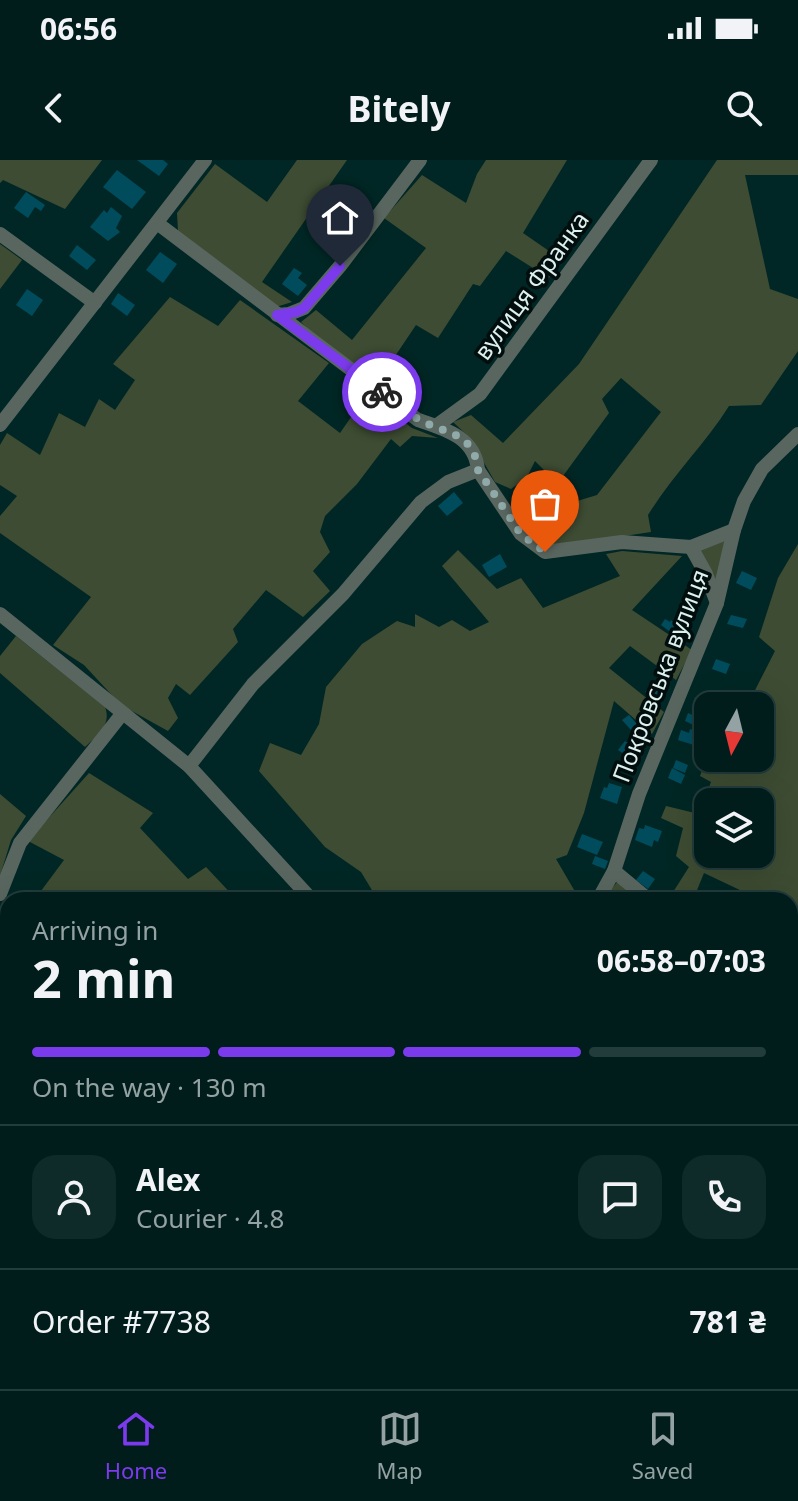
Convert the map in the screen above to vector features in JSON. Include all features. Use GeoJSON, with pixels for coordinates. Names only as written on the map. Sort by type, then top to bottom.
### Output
{"type":"FeatureCollection","features":[{"type":"Feature","properties":{"kind":"street"},"geometry":{"type":"LineString","coordinates":[[0,425],[205,160]]}},
{"type":"Feature","properties":{"kind":"street"},"geometry":{"type":"LineString","coordinates":[[277,315],[304,308],[340,266],[420,160]]}},
{"type":"Feature","properties":{"kind":"street","name":"вулиця Франка"},"geometry":{"type":"LineString","coordinates":[[436,426],[480,394],[651,160]]}},
{"type":"Feature","properties":{"kind":"street"},"geometry":{"type":"LineString","coordinates":[[157,223],[418,420],[453,432],[467,443],[477,459],[478,470],[521,534],[545,552],[622,542],[691,547],[734,530]]}},
{"type":"Feature","properties":{"kind":"street"},"geometry":{"type":"LineString","coordinates":[[0,234],[95,303]]}},
{"type":"Feature","properties":{"kind":"street","name":"Покровська вулиця"},"geometry":{"type":"LineString","coordinates":[[602,892],[614,871],[639,794],[717,603],[744,501],[762,469],[798,434]]}},
{"type":"Feature","properties":{"kind":"street"},"geometry":{"type":"LineString","coordinates":[[189,766],[253,684],[343,594],[421,502],[448,482],[478,470]]}},
{"type":"Feature","properties":{"kind":"street"},"geometry":{"type":"LineString","coordinates":[[691,547],[717,603]]}},
{"type":"Feature","properties":{"kind":"street"},"geometry":{"type":"LineString","coordinates":[[0,614],[189,766],[305,892]]}},
{"type":"Feature","properties":{"kind":"street"},"geometry":{"type":"LineString","coordinates":[[1,892],[20,843],[122,714]]}},
{"type":"Feature","properties":{"kind":"street"},"geometry":{"type":"LineString","coordinates":[[614,871],[639,892]]}},
{"type":"Feature","properties":{"kind":"green space"},"geometry":{"type":"Polygon","coordinates":[[[0,160],[102,160],[65,209],[3,180],[0,183],[0,160]]]}},
{"type":"Feature","properties":{"kind":"green space"},"geometry":{"type":"Polygon","coordinates":[[[297,160],[347,160],[262,282],[292,302],[276,307],[178,231],[177,213],[215,164],[267,202],[297,160]]]}},
{"type":"Feature","properties":{"kind":"green space"},"geometry":{"type":"Polygon","coordinates":[[[486,160],[567,160],[523,233],[562,260],[549,278],[506,251],[480,286],[473,284],[438,338],[416,325],[377,383],[316,338],[301,322],[316,310],[352,340],[426,248],[384,218],[422,175],[466,203],[486,160]]]}},
{"type":"Feature","properties":{"kind":"green space"},"geometry":{"type":"Polygon","coordinates":[[[717,160],[798,160],[798,175],[745,175],[770,289],[798,299],[798,351],[761,405],[729,406],[648,515],[651,532],[557,546],[543,542],[524,524],[564,490],[574,502],[597,495],[661,412],[621,378],[602,399],[609,413],[563,476],[549,475],[535,461],[527,477],[511,489],[495,482],[470,438],[453,422],[471,415],[503,443],[579,364],[717,160]]]}},
{"type":"Feature","properties":{"kind":"green space"},"geometry":{"type":"Polygon","coordinates":[[[0,244],[22,260],[0,289],[0,244]]]}},
{"type":"Feature","properties":{"kind":"green space"},"geometry":{"type":"Polygon","coordinates":[[[170,297],[218,326],[240,300],[329,363],[298,401],[340,433],[367,394],[412,428],[438,438],[412,436],[400,447],[391,439],[357,484],[325,516],[320,532],[330,552],[313,571],[330,591],[303,617],[266,590],[233,629],[238,642],[190,695],[176,684],[168,698],[178,718],[168,731],[121,705],[84,665],[53,645],[91,597],[0,533],[0,516],[17,496],[0,485],[0,445],[7,433],[40,455],[59,413],[85,427],[99,399],[115,410],[135,380],[113,364],[170,297]]]}},
{"type":"Feature","properties":{"kind":"green space"},"geometry":{"type":"Polygon","coordinates":[[[729,536],[717,593],[696,548],[729,536]]]}},
{"type":"Feature","properties":{"kind":"green space"},"geometry":{"type":"Polygon","coordinates":[[[798,544],[798,892],[742,892],[704,873],[696,892],[673,892],[689,867],[676,856],[683,828],[661,818],[666,806],[694,813],[694,868],[774,868],[774,788],[709,788],[711,782],[700,776],[701,772],[774,772],[774,692],[754,692],[775,651],[759,637],[778,578],[798,544]]]}},
{"type":"Feature","properties":{"kind":"green space"},"geometry":{"type":"Polygon","coordinates":[[[458,550],[497,589],[521,578],[543,608],[620,576],[606,554],[622,551],[682,556],[632,610],[692,650],[676,680],[630,646],[609,668],[664,712],[652,734],[614,701],[584,813],[567,855],[556,859],[575,892],[373,892],[361,872],[325,847],[259,771],[270,743],[301,755],[319,724],[326,687],[362,644],[397,621],[415,627],[415,614],[439,627],[452,620],[470,631],[489,622],[442,566],[458,550]]]}},
{"type":"Feature","properties":{"kind":"green space"},"geometry":{"type":"Polygon","coordinates":[[[16,636],[105,707],[105,725],[85,747],[0,673],[0,656],[16,636]]]}},
{"type":"Feature","properties":{"kind":"green space"},"geometry":{"type":"Polygon","coordinates":[[[89,773],[153,813],[140,828],[188,879],[206,867],[229,892],[43,892],[64,860],[28,841],[89,773]]]}},
{"type":"Feature","properties":{"kind":"green space"},"geometry":{"type":"Polygon","coordinates":[[[0,794],[26,816],[11,840],[0,876],[0,794]]]}},
{"type":"Feature","properties":{"kind":"green space"},"geometry":{"type":"Polygon","coordinates":[[[617,882],[630,892],[610,892],[617,882]]]}},
{"type":"Feature","properties":{"kind":"building"},"geometry":{"type":"Polygon","coordinates":[[[137,160],[163,160],[168,164],[159,176],[137,160]]]}},
{"type":"Feature","properties":{"kind":"building"},"geometry":{"type":"Polygon","coordinates":[[[117,170],[146,192],[132,209],[103,187],[117,170]]]}},
{"type":"Feature","properties":{"kind":"building"},"geometry":{"type":"Polygon","coordinates":[[[26,192],[45,205],[41,211],[35,207],[28,218],[14,208],[26,192]]]}},
{"type":"Feature","properties":{"kind":"building"},"geometry":{"type":"Polygon","coordinates":[[[111,207],[122,216],[116,228],[120,232],[108,241],[90,227],[104,210],[107,213],[111,207]]]}},
{"type":"Feature","properties":{"kind":"building"},"geometry":{"type":"Polygon","coordinates":[[[77,245],[96,260],[87,270],[69,256],[77,245]]]}},
{"type":"Feature","properties":{"kind":"building"},"geometry":{"type":"Polygon","coordinates":[[[160,252],[177,264],[163,283],[146,270],[160,252]]]}},
{"type":"Feature","properties":{"kind":"building"},"geometry":{"type":"Polygon","coordinates":[[[294,268],[302,273],[298,278],[307,285],[298,296],[282,284],[294,268]]]}},
{"type":"Feature","properties":{"kind":"building"},"geometry":{"type":"Polygon","coordinates":[[[27,289],[43,300],[32,316],[16,305],[27,289]]]}},
{"type":"Feature","properties":{"kind":"building"},"geometry":{"type":"Polygon","coordinates":[[[118,293],[135,305],[127,316],[111,304],[118,293]]]}},
{"type":"Feature","properties":{"kind":"building"},"geometry":{"type":"Polygon","coordinates":[[[454,492],[463,503],[447,516],[438,506],[454,492]]]}},
{"type":"Feature","properties":{"kind":"building"},"geometry":{"type":"Polygon","coordinates":[[[500,554],[507,567],[489,577],[482,565],[500,554]]]}},
{"type":"Feature","properties":{"kind":"building"},"geometry":{"type":"Polygon","coordinates":[[[742,571],[757,578],[751,590],[736,583],[742,571]]]}},
{"type":"Feature","properties":{"kind":"building"},"geometry":{"type":"Polygon","coordinates":[[[689,606],[698,612],[690,624],[681,618],[689,606]]]}},
{"type":"Feature","properties":{"kind":"building"},"geometry":{"type":"Polygon","coordinates":[[[731,615],[747,619],[743,628],[727,624],[731,615]]]}},
{"type":"Feature","properties":{"kind":"building"},"geometry":{"type":"Polygon","coordinates":[[[665,619],[671,620],[686,634],[681,640],[661,625],[665,619]]]}},
{"type":"Feature","properties":{"kind":"building"},"geometry":{"type":"Polygon","coordinates":[[[716,659],[730,664],[726,674],[712,669],[716,659]]]}},
{"type":"Feature","properties":{"kind":"building"},"geometry":{"type":"Polygon","coordinates":[[[652,683],[666,693],[659,703],[645,692],[652,683]]]}},
{"type":"Feature","properties":{"kind":"building"},"geometry":{"type":"Polygon","coordinates":[[[688,713],[694,716],[694,725],[685,721],[688,713]]]}},
{"type":"Feature","properties":{"kind":"building"},"geometry":{"type":"Polygon","coordinates":[[[629,715],[637,724],[631,730],[622,720],[629,715]]]}},
{"type":"Feature","properties":{"kind":"building"},"geometry":{"type":"Polygon","coordinates":[[[690,729],[694,730],[694,745],[678,740],[681,730],[689,733],[690,729]]]}},
{"type":"Feature","properties":{"kind":"building"},"geometry":{"type":"Polygon","coordinates":[[[625,741],[637,750],[631,759],[618,750],[625,741]]]}},
{"type":"Feature","properties":{"kind":"building"},"geometry":{"type":"Polygon","coordinates":[[[676,760],[688,765],[685,773],[673,768],[676,760]]]}},
{"type":"Feature","properties":{"kind":"building"},"geometry":{"type":"Polygon","coordinates":[[[672,768],[685,775],[681,784],[668,778],[672,768]]]}},
{"type":"Feature","properties":{"kind":"building"},"geometry":{"type":"Polygon","coordinates":[[[609,783],[622,787],[617,804],[600,798],[609,783]]]}},
{"type":"Feature","properties":{"kind":"building"},"geometry":{"type":"Polygon","coordinates":[[[645,825],[662,831],[658,842],[654,840],[652,847],[635,840],[639,828],[644,829],[645,825]]]}},
{"type":"Feature","properties":{"kind":"building"},"geometry":{"type":"Polygon","coordinates":[[[582,834],[603,842],[597,855],[577,847],[582,834]]]}},
{"type":"Feature","properties":{"kind":"building"},"geometry":{"type":"Polygon","coordinates":[[[595,856],[608,861],[605,869],[592,864],[595,856]]]}},
{"type":"Feature","properties":{"kind":"building"},"geometry":{"type":"Polygon","coordinates":[[[643,871],[655,879],[648,889],[636,880],[643,871]]]}},
{"type":"Feature","properties":{"kind":"way so far"},"geometry":{"type":"LineString","coordinates":[[382,392],[418,420],[453,432],[467,443],[477,459],[478,470],[521,534],[545,552]]}},
{"type":"Feature","properties":{"kind":"route"},"geometry":{"type":"LineString","coordinates":[[340,266],[304,308],[277,315],[382,392]]}}]}
